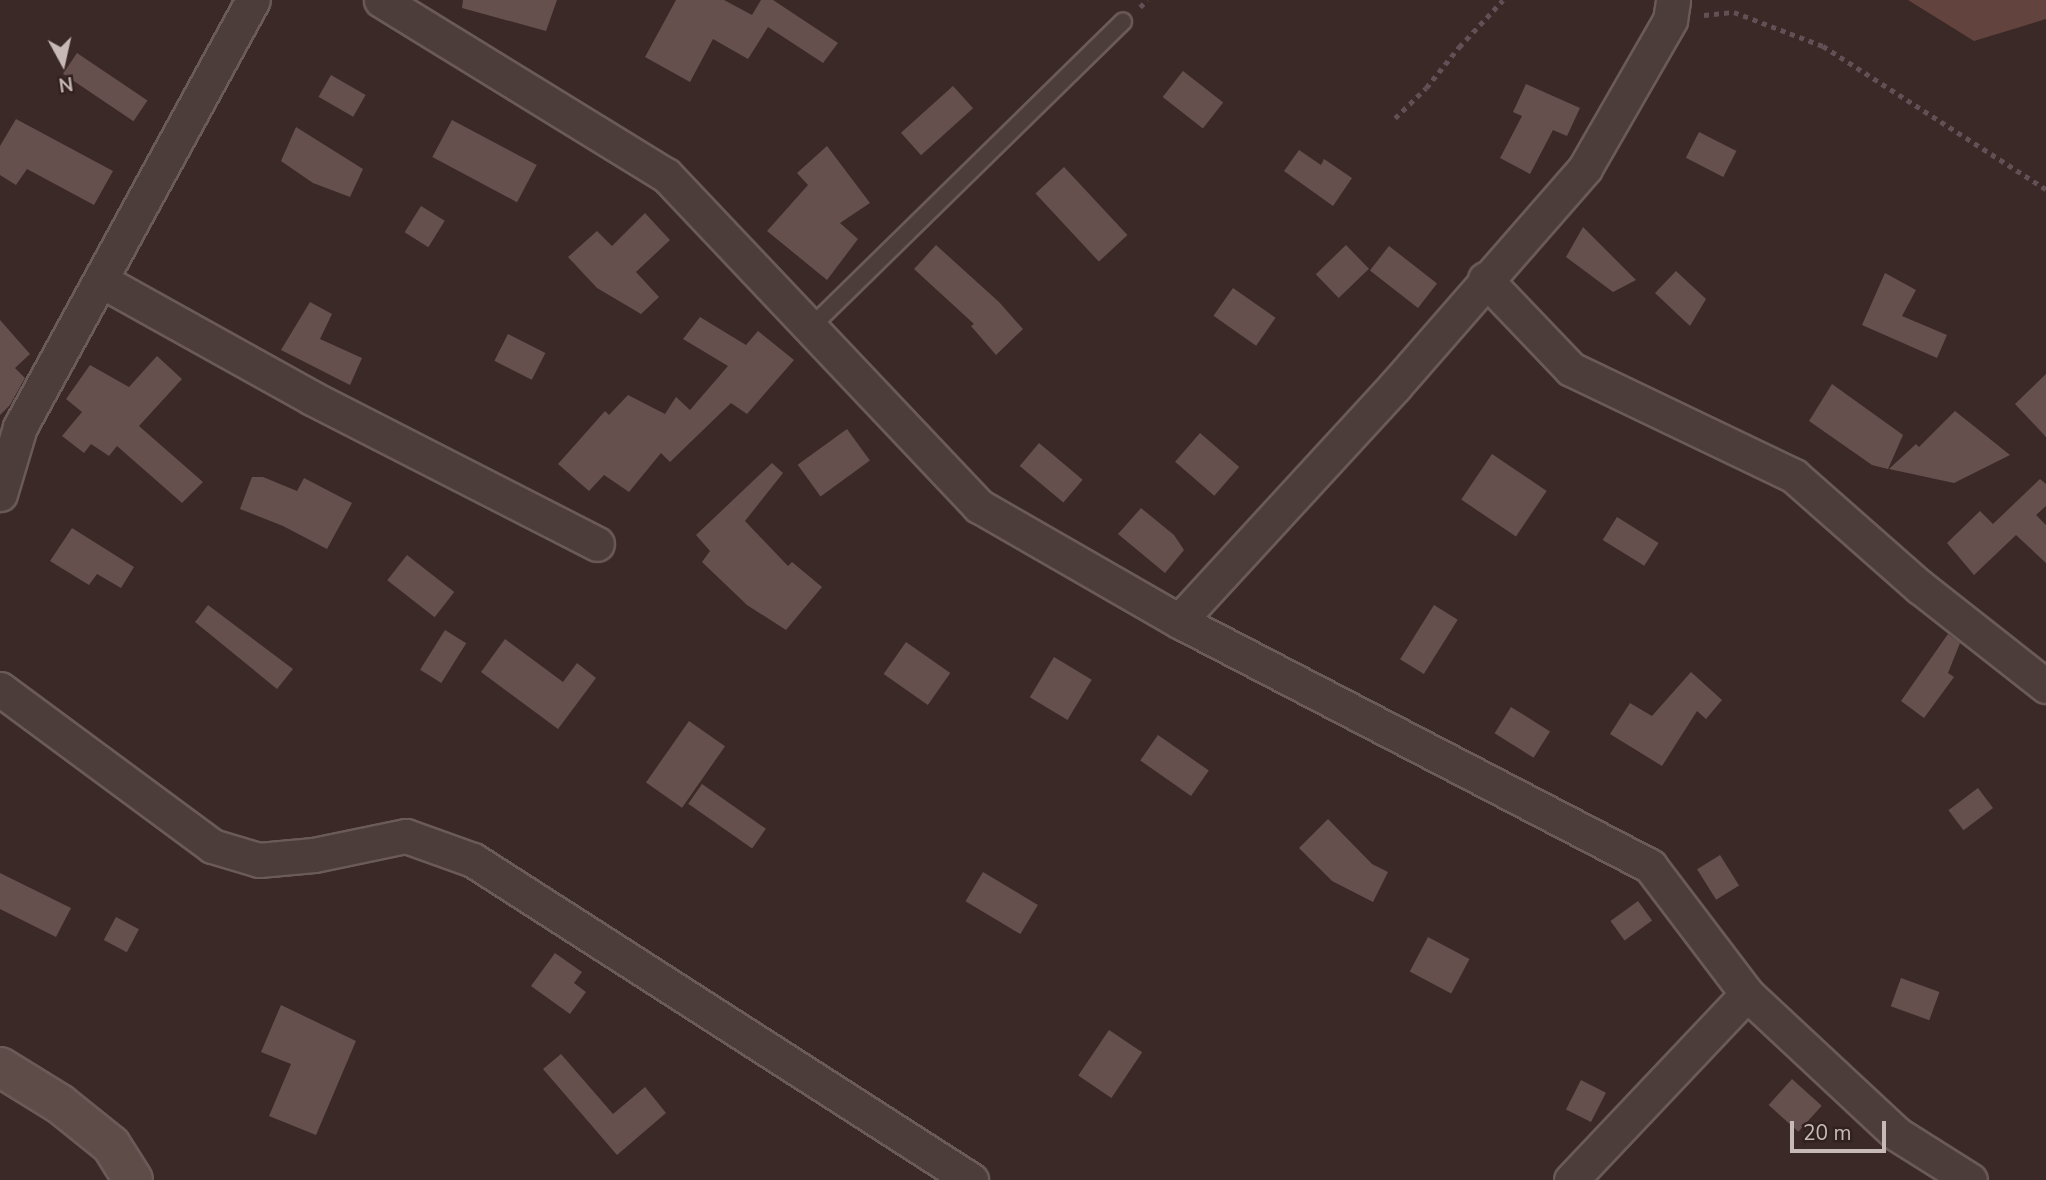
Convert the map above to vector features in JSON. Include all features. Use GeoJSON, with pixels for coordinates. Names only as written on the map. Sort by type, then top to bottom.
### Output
{"type":"FeatureCollection","features":[{"type":"Feature","properties":{"kind":"street"},"geometry":{"type":"LineString","coordinates":[[0,494],[20,427],[102,282],[253,0]]}},
{"type":"Feature","properties":{"kind":"street"},"geometry":{"type":"LineString","coordinates":[[381,0],[666,174],[979,506],[1179,621],[1650,866],[1747,994],[1897,1134],[1970,1180]]}},
{"type":"Feature","properties":{"kind":"street"},"geometry":{"type":"LineString","coordinates":[[1179,621],[1395,386],[1485,279],[1585,168],[1671,10]]}},
{"type":"Feature","properties":{"kind":"street"},"geometry":{"type":"LineString","coordinates":[[1485,279],[1571,369],[1794,476],[1920,587],[2046,686]]}},
{"type":"Feature","properties":{"kind":"street"},"geometry":{"type":"LineString","coordinates":[[102,282],[313,398],[597,544]]}},
{"type":"Feature","properties":{"kind":"street"},"geometry":{"type":"LineString","coordinates":[[0,689],[212,846],[259,860],[314,855],[406,836],[473,860],[971,1180]]}},
{"type":"Feature","properties":{"kind":"street"},"geometry":{"type":"LineString","coordinates":[[1571,1180],[1747,994]]}},
{"type":"Feature","properties":{"kind":"street"},"geometry":{"type":"LineString","coordinates":[[0,1067],[60,1104],[111,1145],[133,1180]]}},
{"type":"Feature","properties":{"kind":"lane"},"geometry":{"type":"LineString","coordinates":[[810,328],[1123,21]]}},
{"type":"Feature","properties":{"kind":"path"},"geometry":{"type":"LineString","coordinates":[[1395,118],[1426,88],[1459,47],[1503,0]]}},
{"type":"Feature","properties":{"kind":"path"},"geometry":{"type":"LineString","coordinates":[[1671,10],[1734,12],[1823,46],[2046,189]]}},
{"type":"Feature","properties":{"kind":"shaded area"},"geometry":{"type":"Polygon","coordinates":[[[1908,0],[2046,0],[2046,19],[1974,41],[1908,0]]]}},
{"type":"Feature","properties":{"kind":"building"},"geometry":{"type":"Polygon","coordinates":[[[463,0],[557,0],[546,31],[462,8],[463,0]]]}},
{"type":"Feature","properties":{"kind":"building"},"geometry":{"type":"Polygon","coordinates":[[[676,0],[724,0],[752,15],[761,0],[773,0],[838,43],[823,63],[768,27],[748,59],[713,39],[690,82],[645,57],[676,0]]]}},
{"type":"Feature","properties":{"kind":"building"},"geometry":{"type":"Polygon","coordinates":[[[77,53],[147,101],[133,121],[63,74],[77,53]]]}},
{"type":"Feature","properties":{"kind":"building"},"geometry":{"type":"Polygon","coordinates":[[[1183,71],[1223,102],[1203,128],[1163,97],[1183,71]]]}},
{"type":"Feature","properties":{"kind":"building"},"geometry":{"type":"Polygon","coordinates":[[[331,75],[366,95],[353,117],[318,97],[331,75]]]}},
{"type":"Feature","properties":{"kind":"building"},"geometry":{"type":"Polygon","coordinates":[[[1526,84],[1580,108],[1567,136],[1553,130],[1530,174],[1500,158],[1522,116],[1513,112],[1526,84]]]}},
{"type":"Feature","properties":{"kind":"building"},"geometry":{"type":"Polygon","coordinates":[[[953,86],[973,108],[921,155],[901,133],[953,86]]]}},
{"type":"Feature","properties":{"kind":"building"},"geometry":{"type":"Polygon","coordinates":[[[16,119],[113,171],[94,205],[27,169],[16,185],[0,175],[0,146],[16,119]]]}},
{"type":"Feature","properties":{"kind":"building"},"geometry":{"type":"Polygon","coordinates":[[[452,120],[537,165],[517,202],[432,157],[452,120]]]}},
{"type":"Feature","properties":{"kind":"building"},"geometry":{"type":"Polygon","coordinates":[[[296,127],[363,169],[350,197],[313,183],[281,161],[296,127]]]}},
{"type":"Feature","properties":{"kind":"building"},"geometry":{"type":"Polygon","coordinates":[[[1699,132],[1736,151],[1723,177],[1686,158],[1699,132]]]}},
{"type":"Feature","properties":{"kind":"building"},"geometry":{"type":"Polygon","coordinates":[[[827,146],[870,203],[840,223],[858,239],[827,280],[767,231],[808,185],[797,173],[827,146]]]}},
{"type":"Feature","properties":{"kind":"building"},"geometry":{"type":"Polygon","coordinates":[[[1299,150],[1321,165],[1324,159],[1352,178],[1333,206],[1284,171],[1299,150]]]}},
{"type":"Feature","properties":{"kind":"building"},"geometry":{"type":"Polygon","coordinates":[[[1064,167],[1127,235],[1099,262],[1035,194],[1064,167]]]}},
{"type":"Feature","properties":{"kind":"building"},"geometry":{"type":"Polygon","coordinates":[[[421,206],[445,221],[428,247],[405,232],[421,206]]]}},
{"type":"Feature","properties":{"kind":"building"},"geometry":{"type":"Polygon","coordinates":[[[645,213],[670,240],[636,272],[659,297],[641,314],[597,288],[568,257],[597,231],[612,246],[645,213]]]}},
{"type":"Feature","properties":{"kind":"building"},"geometry":{"type":"Polygon","coordinates":[[[1583,227],[1636,280],[1613,292],[1566,257],[1583,227]]]}},
{"type":"Feature","properties":{"kind":"building"},"geometry":{"type":"Polygon","coordinates":[[[936,245],[999,302],[1023,329],[996,355],[971,326],[974,324],[914,269],[936,245]]]}},
{"type":"Feature","properties":{"kind":"building"},"geometry":{"type":"Polygon","coordinates":[[[1346,245],[1369,269],[1339,298],[1316,274],[1346,245]]]}},
{"type":"Feature","properties":{"kind":"building"},"geometry":{"type":"Polygon","coordinates":[[[1389,246],[1437,284],[1418,308],[1370,270],[1389,246]]]}},
{"type":"Feature","properties":{"kind":"building"},"geometry":{"type":"Polygon","coordinates":[[[1676,271],[1706,299],[1690,326],[1655,293],[1676,271]]]}},
{"type":"Feature","properties":{"kind":"building"},"geometry":{"type":"Polygon","coordinates":[[[1885,273],[1916,290],[1902,316],[1947,335],[1937,358],[1862,325],[1885,273]]]}},
{"type":"Feature","properties":{"kind":"building"},"geometry":{"type":"Polygon","coordinates":[[[1233,288],[1276,318],[1256,346],[1213,316],[1233,288]]]}},
{"type":"Feature","properties":{"kind":"building"},"geometry":{"type":"Polygon","coordinates":[[[310,302],[332,314],[320,339],[362,358],[350,385],[281,350],[310,302]]]}},
{"type":"Feature","properties":{"kind":"building"},"geometry":{"type":"Polygon","coordinates":[[[700,317],[746,345],[758,331],[794,360],[747,414],[731,403],[670,462],[661,453],[629,492],[604,475],[589,491],[558,464],[605,411],[609,415],[628,395],[665,414],[676,397],[690,410],[728,366],[683,339],[700,317]]]}},
{"type":"Feature","properties":{"kind":"building"},"geometry":{"type":"Polygon","coordinates":[[[0,320],[30,354],[15,368],[25,378],[10,405],[0,415],[0,320]]]}},
{"type":"Feature","properties":{"kind":"building"},"geometry":{"type":"Polygon","coordinates":[[[508,334],[545,353],[532,380],[494,361],[508,334]]]}},
{"type":"Feature","properties":{"kind":"building"},"geometry":{"type":"Polygon","coordinates":[[[157,356],[182,379],[139,426],[203,482],[182,503],[117,446],[109,456],[91,444],[84,453],[62,436],[82,412],[66,399],[90,365],[129,387],[157,356]]]}},
{"type":"Feature","properties":{"kind":"building"},"geometry":{"type":"Polygon","coordinates":[[[2046,374],[2046,437],[2015,404],[2046,374]]]}},
{"type":"Feature","properties":{"kind":"building"},"geometry":{"type":"Polygon","coordinates":[[[1832,384],[1903,435],[1888,469],[1872,465],[1809,421],[1832,384]]]}},
{"type":"Feature","properties":{"kind":"building"},"geometry":{"type":"Polygon","coordinates":[[[1955,411],[2010,455],[1954,483],[1889,469],[1916,444],[1919,447],[1955,411]]]}},
{"type":"Feature","properties":{"kind":"building"},"geometry":{"type":"Polygon","coordinates":[[[847,429],[870,461],[821,496],[798,465],[847,429]]]}},
{"type":"Feature","properties":{"kind":"building"},"geometry":{"type":"Polygon","coordinates":[[[1200,433],[1239,467],[1214,496],[1175,462],[1200,433]]]}},
{"type":"Feature","properties":{"kind":"building"},"geometry":{"type":"Polygon","coordinates":[[[1039,443],[1083,480],[1063,503],[1020,466],[1039,443]]]}},
{"type":"Feature","properties":{"kind":"building"},"geometry":{"type":"Polygon","coordinates":[[[1492,454],[1547,491],[1516,537],[1461,500],[1492,454]]]}},
{"type":"Feature","properties":{"kind":"building"},"geometry":{"type":"Polygon","coordinates":[[[772,463],[783,473],[745,521],[788,566],[792,562],[822,587],[786,630],[747,605],[702,562],[710,551],[696,535],[772,463]]]}},
{"type":"Feature","properties":{"kind":"building"},"geometry":{"type":"Polygon","coordinates":[[[252,477],[263,477],[297,491],[304,478],[352,503],[327,549],[283,526],[240,509],[252,477]]]}},
{"type":"Feature","properties":{"kind":"building"},"geometry":{"type":"Polygon","coordinates":[[[2040,479],[2046,484],[2046,506],[2036,515],[2046,525],[2046,563],[2016,535],[1974,575],[1947,543],[1980,511],[1993,524],[2040,479]]]}},
{"type":"Feature","properties":{"kind":"building"},"geometry":{"type":"Polygon","coordinates":[[[1141,508],[1174,535],[1184,550],[1165,573],[1118,534],[1141,508]]]}},
{"type":"Feature","properties":{"kind":"building"},"geometry":{"type":"Polygon","coordinates":[[[1617,517],[1659,543],[1644,566],[1603,540],[1617,517]]]}},
{"type":"Feature","properties":{"kind":"building"},"geometry":{"type":"Polygon","coordinates":[[[72,528],[134,567],[121,588],[97,574],[89,585],[50,561],[72,528]]]}},
{"type":"Feature","properties":{"kind":"building"},"geometry":{"type":"Polygon","coordinates":[[[407,555],[454,592],[435,617],[387,580],[407,555]]]}},
{"type":"Feature","properties":{"kind":"building"},"geometry":{"type":"Polygon","coordinates":[[[208,605],[293,669],[277,689],[195,622],[208,605]]]}},
{"type":"Feature","properties":{"kind":"building"},"geometry":{"type":"Polygon","coordinates":[[[1434,605],[1458,620],[1424,674],[1400,659],[1434,605]]]}},
{"type":"Feature","properties":{"kind":"building"},"geometry":{"type":"Polygon","coordinates":[[[445,630],[466,643],[441,683],[420,670],[445,630]]]}},
{"type":"Feature","properties":{"kind":"building"},"geometry":{"type":"Polygon","coordinates":[[[1948,634],[1960,643],[1948,673],[1954,677],[1924,718],[1901,701],[1948,634]]]}},
{"type":"Feature","properties":{"kind":"building"},"geometry":{"type":"Polygon","coordinates":[[[505,639],[563,682],[577,663],[596,678],[558,729],[481,672],[505,639]]]}},
{"type":"Feature","properties":{"kind":"building"},"geometry":{"type":"Polygon","coordinates":[[[906,642],[950,673],[928,705],[884,674],[906,642]]]}},
{"type":"Feature","properties":{"kind":"building"},"geometry":{"type":"Polygon","coordinates":[[[1054,657],[1092,680],[1068,720],[1030,697],[1054,657]]]}},
{"type":"Feature","properties":{"kind":"building"},"geometry":{"type":"Polygon","coordinates":[[[1691,672],[1722,700],[1706,719],[1697,711],[1662,766],[1610,734],[1630,703],[1652,716],[1691,672]]]}},
{"type":"Feature","properties":{"kind":"building"},"geometry":{"type":"Polygon","coordinates":[[[1511,707],[1550,731],[1534,758],[1495,733],[1511,707]]]}},
{"type":"Feature","properties":{"kind":"building"},"geometry":{"type":"Polygon","coordinates":[[[689,721],[725,746],[682,808],[646,782],[689,721]]]}},
{"type":"Feature","properties":{"kind":"building"},"geometry":{"type":"Polygon","coordinates":[[[1158,735],[1209,771],[1191,796],[1140,760],[1158,735]]]}},
{"type":"Feature","properties":{"kind":"building"},"geometry":{"type":"Polygon","coordinates":[[[702,784],[766,829],[752,848],[688,804],[702,784]]]}},
{"type":"Feature","properties":{"kind":"building"},"geometry":{"type":"Polygon","coordinates":[[[1978,788],[1993,808],[1963,830],[1948,810],[1978,788]]]}},
{"type":"Feature","properties":{"kind":"building"},"geometry":{"type":"Polygon","coordinates":[[[1328,819],[1372,864],[1388,872],[1373,902],[1332,881],[1299,848],[1328,819]]]}},
{"type":"Feature","properties":{"kind":"building"},"geometry":{"type":"Polygon","coordinates":[[[1720,855],[1739,886],[1716,900],[1697,869],[1720,855]]]}},
{"type":"Feature","properties":{"kind":"building"},"geometry":{"type":"Polygon","coordinates":[[[983,872],[1038,905],[1020,934],[965,901],[983,872]]]}},
{"type":"Feature","properties":{"kind":"building"},"geometry":{"type":"Polygon","coordinates":[[[0,873],[71,908],[56,937],[0,909],[0,873]]]}},
{"type":"Feature","properties":{"kind":"building"},"geometry":{"type":"Polygon","coordinates":[[[1638,901],[1652,920],[1625,940],[1610,921],[1638,901]]]}},
{"type":"Feature","properties":{"kind":"building"},"geometry":{"type":"Polygon","coordinates":[[[116,917],[139,929],[127,952],[104,940],[116,917]]]}},
{"type":"Feature","properties":{"kind":"building"},"geometry":{"type":"Polygon","coordinates":[[[1428,937],[1469,959],[1451,994],[1410,971],[1428,937]]]}},
{"type":"Feature","properties":{"kind":"building"},"geometry":{"type":"Polygon","coordinates":[[[555,953],[582,972],[574,983],[586,992],[570,1014],[531,986],[555,953]]]}},
{"type":"Feature","properties":{"kind":"building"},"geometry":{"type":"Polygon","coordinates":[[[1901,978],[1940,992],[1929,1020],[1891,1006],[1901,978]]]}},
{"type":"Feature","properties":{"kind":"building"},"geometry":{"type":"Polygon","coordinates":[[[281,1005],[356,1041],[316,1135],[269,1116],[291,1064],[261,1052],[281,1005]]]}},
{"type":"Feature","properties":{"kind":"building"},"geometry":{"type":"Polygon","coordinates":[[[1109,1030],[1142,1052],[1111,1098],[1078,1076],[1109,1030]]]}},
{"type":"Feature","properties":{"kind":"building"},"geometry":{"type":"Polygon","coordinates":[[[561,1054],[613,1114],[645,1087],[666,1113],[617,1155],[543,1069],[561,1054]]]}},
{"type":"Feature","properties":{"kind":"building"},"geometry":{"type":"Polygon","coordinates":[[[1792,1079],[1822,1106],[1798,1132],[1769,1105],[1792,1079]]]}},
{"type":"Feature","properties":{"kind":"building"},"geometry":{"type":"Polygon","coordinates":[[[1581,1080],[1606,1093],[1591,1122],[1566,1109],[1581,1080]]]}}]}
